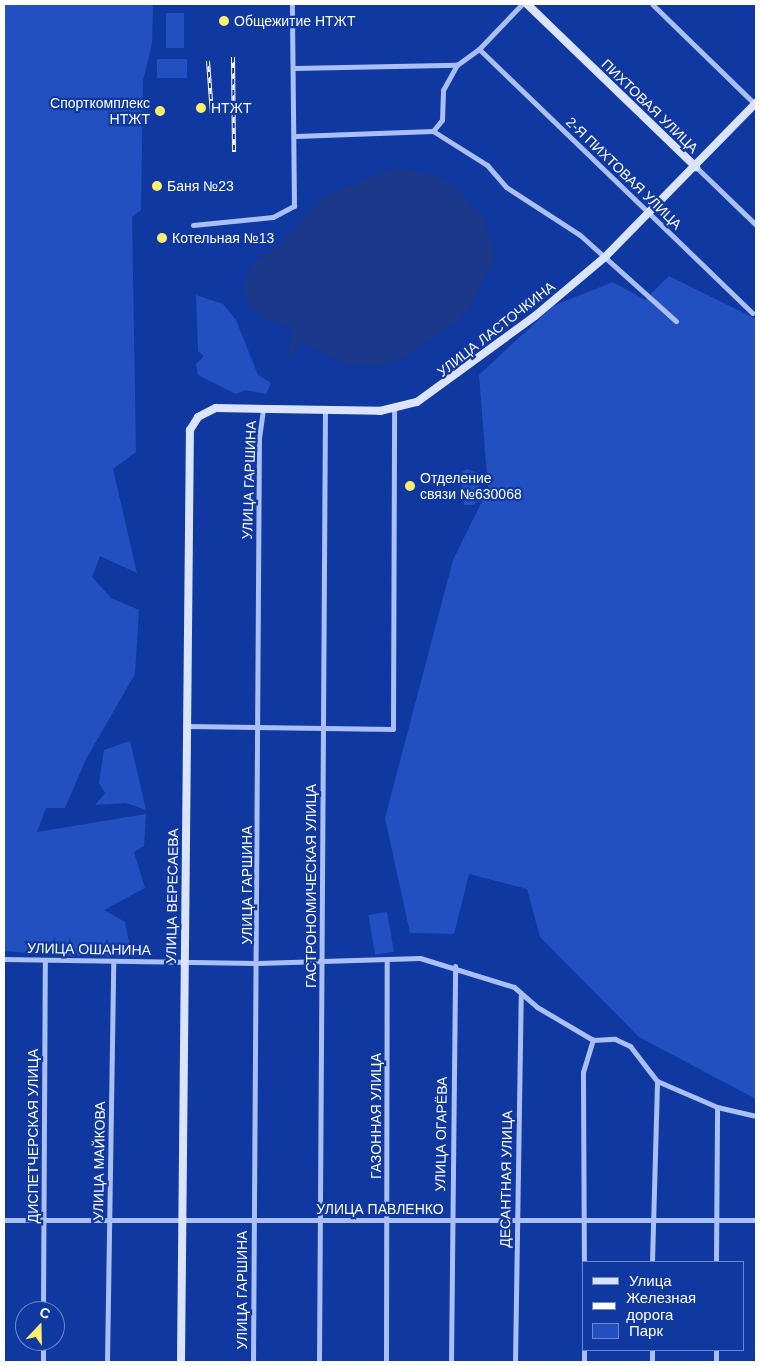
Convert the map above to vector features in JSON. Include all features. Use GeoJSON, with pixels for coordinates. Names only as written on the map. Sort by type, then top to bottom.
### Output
{"type":"FeatureCollection","features":[{"type":"Feature","properties":{"kind":"street"},"geometry":{"type":"LineString","coordinates":[[194,225],[290,211],[294,206],[296,136],[292,4]]}},
{"type":"Feature","properties":{"kind":"street"},"geometry":{"type":"LineString","coordinates":[[433,131],[442,120],[442,90],[456,65],[479,49],[522,4]]}},
{"type":"Feature","properties":{"kind":"street","name":"ПИХТОВАЯ УЛИЦА"},"geometry":{"type":"LineString","coordinates":[[527,4],[756,225]]}},
{"type":"Feature","properties":{"kind":"street"},"geometry":{"type":"LineString","coordinates":[[652,4],[756,104]]}},
{"type":"Feature","properties":{"kind":"street","name":"2-Я ПИХТОВАЯ УЛИЦА"},"geometry":{"type":"LineString","coordinates":[[479,49],[752,313]]}},
{"type":"Feature","properties":{"kind":"street"},"geometry":{"type":"LineString","coordinates":[[294,68],[456,65]]}},
{"type":"Feature","properties":{"kind":"street","name":"УЛИЦА ЛАСТОЧКИНА"},"geometry":{"type":"LineString","coordinates":[[190,430],[206,410],[263,408],[394,410],[440,388],[605,257],[650,214],[756,104]]}},
{"type":"Feature","properties":{"kind":"street"},"geometry":{"type":"LineString","coordinates":[[296,136],[433,131],[459,144],[487,165],[506,187],[580,235],[676,321]]}},
{"type":"Feature","properties":{"kind":"street","name":"УЛИЦА ГАРШИНА"},"geometry":{"type":"LineString","coordinates":[[253,1362],[258,963],[259,438],[263,408]]}},
{"type":"Feature","properties":{"kind":"street","name":"ГАСТРОНОМИЧЕСКАЯ УЛИЦА"},"geometry":{"type":"LineString","coordinates":[[319,1362],[324,962],[325,410]]}},
{"type":"Feature","properties":{"kind":"street"},"geometry":{"type":"LineString","coordinates":[[187,726],[393,730],[394,410]]}},
{"type":"Feature","properties":{"kind":"street","name":"УЛИЦА ВЕРЕСАЕВА"},"geometry":{"type":"LineString","coordinates":[[181,1362],[183,962],[190,430]]}},
{"type":"Feature","properties":{"kind":"street","name":"УЛИЦА ОШАНИНА"},"geometry":{"type":"LineString","coordinates":[[4,959],[258,963],[387,960],[414,957],[455,966],[514,987],[521,996],[593,1040]]}},
{"type":"Feature","properties":{"kind":"street","name":"ДИСПЕТЧЕРСКАЯ УЛИЦА"},"geometry":{"type":"LineString","coordinates":[[43,1301],[45,960]]}},
{"type":"Feature","properties":{"kind":"street","name":"ГАЗОННАЯ УЛИЦА"},"geometry":{"type":"LineString","coordinates":[[386,1362],[387,960]]}},
{"type":"Feature","properties":{"kind":"street","name":"УЛИЦА МАЙКОВА"},"geometry":{"type":"LineString","coordinates":[[108,1362],[113,961]]}},
{"type":"Feature","properties":{"kind":"street","name":"УЛИЦА ОГАРЁВА"},"geometry":{"type":"LineString","coordinates":[[450,1362],[455,966]]}},
{"type":"Feature","properties":{"kind":"street","name":"ДЕСАНТНАЯ УЛИЦА"},"geometry":{"type":"LineString","coordinates":[[515,1362],[521,996]]}},
{"type":"Feature","properties":{"kind":"street"},"geometry":{"type":"LineString","coordinates":[[584,1261],[583,1072],[593,1040],[615,1039],[630,1046],[657,1081],[717,1107],[756,1116]]}},
{"type":"Feature","properties":{"kind":"street"},"geometry":{"type":"LineString","coordinates":[[652,1261],[657,1081]]}},
{"type":"Feature","properties":{"kind":"street"},"geometry":{"type":"LineString","coordinates":[[716,1261],[717,1107]]}},
{"type":"Feature","properties":{"kind":"street","name":"УЛИЦА ПАВЛЕНКО"},"geometry":{"type":"LineString","coordinates":[[4,1220],[756,1220]]}},
{"type":"Feature","properties":{"kind":"green space"},"geometry":{"type":"Polygon","coordinates":[[[4,4],[153,4],[152,43],[143,81],[141,210],[132,217],[136,452],[113,469],[137,573],[100,556],[92,577],[111,598],[139,610],[135,674],[86,759],[65,808],[46,808],[37,832],[146,814],[144,846],[134,852],[145,888],[104,910],[125,922],[132,957],[63,956],[55,950],[51,955],[4,951],[4,4]]]}},
{"type":"Feature","properties":{"kind":"green space"},"geometry":{"type":"Polygon","coordinates":[[[166,13],[184,13],[184,48],[166,48],[166,13]]]}},
{"type":"Feature","properties":{"kind":"green space"},"geometry":{"type":"Polygon","coordinates":[[[157,59],[187,59],[187,78],[157,78],[157,59]]]}},
{"type":"Feature","properties":{"kind":"green space"},"geometry":{"type":"Polygon","coordinates":[[[669,276],[756,319],[756,1099],[639,1037],[540,937],[527,889],[469,874],[454,934],[410,933],[385,818],[453,560],[488,489],[479,375],[553,306],[613,282],[645,300],[669,276]]]}},
{"type":"Feature","properties":{"kind":"green space"},"geometry":{"type":"Polygon","coordinates":[[[196,295],[223,304],[236,320],[258,375],[271,383],[266,394],[245,390],[236,394],[198,375],[196,364],[204,356],[198,351],[196,295]]]}},
{"type":"Feature","properties":{"kind":"green space"},"geometry":{"type":"Polygon","coordinates":[[[467,469],[478,473],[479,497],[474,505],[464,505],[459,474],[467,469]]]}},
{"type":"Feature","properties":{"kind":"green space"},"geometry":{"type":"Polygon","coordinates":[[[130,741],[146,810],[126,803],[95,805],[105,793],[99,783],[104,750],[130,741]]]}},
{"type":"Feature","properties":{"kind":"green space"},"geometry":{"type":"Polygon","coordinates":[[[387,912],[394,951],[375,955],[368,915],[387,912]]]}},
{"type":"Feature","properties":{"kind":"shaded area"},"geometry":{"type":"Polygon","coordinates":[[[396,167],[436,175],[457,187],[469,205],[483,215],[495,256],[472,305],[459,320],[402,359],[375,366],[346,365],[302,342],[285,363],[293,334],[290,327],[263,318],[248,303],[244,288],[249,267],[285,239],[324,196],[396,167]]]}},
{"type":"Feature","properties":{"kind":"railway"},"geometry":{"type":"LineString","coordinates":[[233,57],[234,152]]}},
{"type":"Feature","properties":{"kind":"railway"},"geometry":{"type":"LineString","coordinates":[[208,61],[212,114]]}},
{"type":"Feature","properties":{"kind":"place","name":"Общежитие НТЖТ"},"geometry":{"type":"Point","coordinates":[224,21]}},
{"type":"Feature","properties":{"kind":"place","name":"НТЖТ"},"geometry":{"type":"Point","coordinates":[201,108]}},
{"type":"Feature","properties":{"kind":"place","name":"Спорткомплекс НТЖТ"},"geometry":{"type":"Point","coordinates":[160,111]}},
{"type":"Feature","properties":{"kind":"place","name":"Баня №23"},"geometry":{"type":"Point","coordinates":[157,186]}},
{"type":"Feature","properties":{"kind":"place","name":"Котельная №13"},"geometry":{"type":"Point","coordinates":[162,238]}},
{"type":"Feature","properties":{"kind":"place","name":"Отделение связи №630068"},"geometry":{"type":"Point","coordinates":[410,486]}}]}
